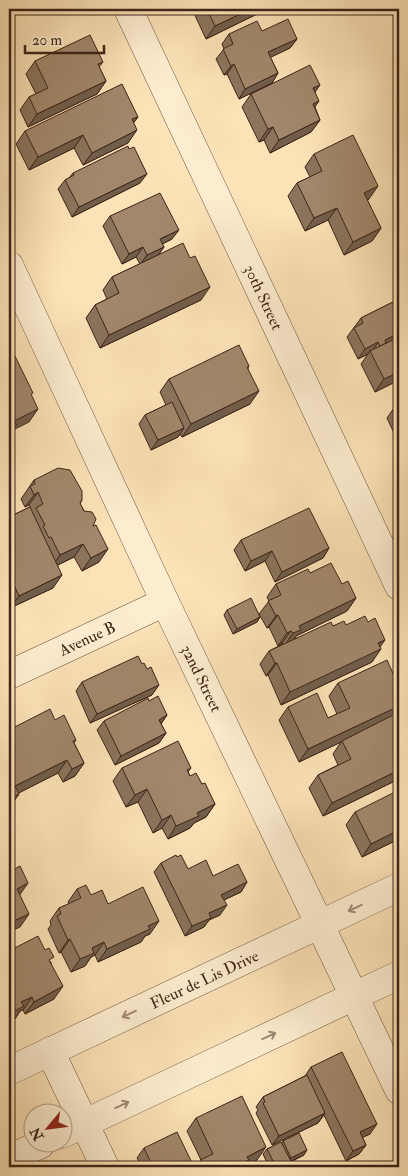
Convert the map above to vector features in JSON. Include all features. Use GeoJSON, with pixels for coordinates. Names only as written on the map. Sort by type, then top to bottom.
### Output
{"type":"FeatureCollection","features":[{"type":"Feature","properties":{"kind":"street","name":"30th Street"},"geometry":{"type":"LineString","coordinates":[[128,9],[399,586]]}},
{"type":"Feature","properties":{"kind":"street","name":"32nd Street"},"geometry":{"type":"LineString","coordinates":[[10,269],[165,602],[399,1090]]}},
{"type":"Feature","properties":{"kind":"street","name":"Avenue B"},"geometry":{"type":"LineString","coordinates":[[9,675],[165,602]]}},
{"type":"Feature","properties":{"kind":"street","name":"Fleur de Lis Drive"},"geometry":{"type":"LineString","coordinates":[[9,1071],[399,888]]}},
{"type":"Feature","properties":{"kind":"street"},"geometry":{"type":"LineString","coordinates":[[73,1128],[399,975]]}},
{"type":"Feature","properties":{"kind":"street"},"geometry":{"type":"LineString","coordinates":[[50,1051],[73,1128],[105,1167]]}},
{"type":"Feature","properties":{"kind":"street"},"geometry":{"type":"LineString","coordinates":[[9,1159],[22,1153]]}},
{"type":"Feature","properties":{"kind":"building"},"geometry":{"type":"Polygon","coordinates":[[[207,9],[251,9],[215,26],[207,9]]]}},
{"type":"Feature","properties":{"kind":"building"},"geometry":{"type":"Polygon","coordinates":[[[288,19],[297,39],[268,52],[278,73],[245,89],[234,64],[231,66],[223,49],[233,44],[229,34],[257,21],[262,31],[288,19]]]}},
{"type":"Feature","properties":{"kind":"building"},"geometry":{"type":"Polygon","coordinates":[[[90,35],[103,62],[98,64],[106,81],[37,114],[29,97],[48,88],[35,61],[90,35]]]}},
{"type":"Feature","properties":{"kind":"building"},"geometry":{"type":"Polygon","coordinates":[[[310,65],[320,85],[313,88],[319,101],[313,104],[320,120],[279,140],[273,127],[268,129],[251,94],[310,65]]]}},
{"type":"Feature","properties":{"kind":"building"},"geometry":{"type":"Polygon","coordinates":[[[122,84],[138,117],[132,119],[137,130],[92,153],[83,135],[38,157],[25,131],[122,84]]]}},
{"type":"Feature","properties":{"kind":"building"},"geometry":{"type":"Polygon","coordinates":[[[353,135],[378,186],[364,193],[381,228],[353,242],[337,208],[314,218],[297,183],[322,171],[314,154],[353,135]]]}},
{"type":"Feature","properties":{"kind":"building"},"geometry":{"type":"Polygon","coordinates":[[[128,146],[129,149],[134,147],[147,174],[79,207],[65,180],[74,175],[73,173],[128,146]]]}},
{"type":"Feature","properties":{"kind":"building"},"geometry":{"type":"Polygon","coordinates":[[[160,193],[179,230],[160,239],[164,247],[147,255],[143,247],[129,254],[110,216],[160,193]]]}},
{"type":"Feature","properties":{"kind":"building"},"geometry":{"type":"Polygon","coordinates":[[[183,243],[190,258],[195,256],[210,287],[109,335],[95,305],[119,293],[112,277],[183,243]]]}},
{"type":"Feature","properties":{"kind":"building"},"geometry":{"type":"Polygon","coordinates":[[[399,299],[399,333],[385,340],[386,343],[380,346],[378,342],[365,349],[354,328],[363,323],[361,318],[399,299]]]}},
{"type":"Feature","properties":{"kind":"building"},"geometry":{"type":"Polygon","coordinates":[[[399,337],[399,372],[384,379],[370,351],[399,337]]]}},
{"type":"Feature","properties":{"kind":"building"},"geometry":{"type":"Polygon","coordinates":[[[239,345],[259,391],[191,424],[169,379],[239,345]]]}},
{"type":"Feature","properties":{"kind":"building"},"geometry":{"type":"Polygon","coordinates":[[[9,349],[11,353],[13,352],[33,393],[31,394],[38,409],[14,421],[17,425],[9,429],[9,349]]]}},
{"type":"Feature","properties":{"kind":"building"},"geometry":{"type":"Polygon","coordinates":[[[172,402],[184,428],[158,440],[145,415],[172,402]]]}},
{"type":"Feature","properties":{"kind":"building"},"geometry":{"type":"Polygon","coordinates":[[[58,468],[70,470],[82,491],[80,503],[84,511],[92,512],[96,519],[93,526],[96,525],[108,549],[91,558],[83,544],[60,555],[51,537],[49,538],[36,508],[43,504],[38,492],[34,495],[30,486],[35,484],[34,480],[58,468]]]}},
{"type":"Feature","properties":{"kind":"building"},"geometry":{"type":"Polygon","coordinates":[[[30,507],[62,575],[19,596],[9,575],[9,517],[30,507]]]}},
{"type":"Feature","properties":{"kind":"building"},"geometry":{"type":"Polygon","coordinates":[[[309,508],[329,548],[282,572],[272,551],[251,561],[241,540],[309,508]]]}},
{"type":"Feature","properties":{"kind":"building"},"geometry":{"type":"Polygon","coordinates":[[[331,563],[342,584],[348,581],[356,598],[299,626],[301,630],[287,633],[268,601],[281,595],[276,584],[308,569],[310,573],[331,563]]]}},
{"type":"Feature","properties":{"kind":"building"},"geometry":{"type":"Polygon","coordinates":[[[251,598],[260,617],[237,629],[227,610],[251,598]]]}},
{"type":"Feature","properties":{"kind":"building"},"geometry":{"type":"Polygon","coordinates":[[[365,616],[368,622],[375,618],[385,640],[378,643],[381,649],[290,692],[277,663],[275,663],[269,651],[331,622],[333,626],[344,621],[346,625],[365,616]]]}},
{"type":"Feature","properties":{"kind":"building"},"geometry":{"type":"Polygon","coordinates":[[[138,656],[147,669],[151,667],[159,685],[97,714],[82,682],[138,656]]]}},
{"type":"Feature","properties":{"kind":"building"},"geometry":{"type":"Polygon","coordinates":[[[387,660],[399,687],[399,706],[308,749],[288,707],[317,693],[328,718],[350,708],[338,683],[387,660]]]}},
{"type":"Feature","properties":{"kind":"building"},"geometry":{"type":"Polygon","coordinates":[[[158,696],[167,715],[159,720],[166,733],[121,756],[104,721],[148,698],[149,701],[158,696]]]}},
{"type":"Feature","properties":{"kind":"building"},"geometry":{"type":"Polygon","coordinates":[[[50,709],[55,720],[64,715],[76,740],[73,741],[84,763],[72,769],[67,760],[15,786],[19,794],[9,799],[9,730],[50,709]]]}},
{"type":"Feature","properties":{"kind":"building"},"geometry":{"type":"Polygon","coordinates":[[[399,712],[399,770],[332,803],[318,775],[351,759],[342,741],[399,712]]]}},
{"type":"Feature","properties":{"kind":"building"},"geometry":{"type":"Polygon","coordinates":[[[178,741],[191,768],[187,770],[190,776],[196,773],[202,784],[205,783],[215,804],[197,813],[199,816],[176,826],[171,815],[162,820],[147,789],[135,795],[122,768],[178,741]]]}},
{"type":"Feature","properties":{"kind":"building"},"geometry":{"type":"Polygon","coordinates":[[[399,790],[399,830],[371,844],[355,812],[399,790]]]}},
{"type":"Feature","properties":{"kind":"building"},"geometry":{"type":"Polygon","coordinates":[[[176,855],[177,857],[181,855],[188,869],[206,860],[213,876],[238,864],[247,882],[221,895],[227,905],[209,913],[211,918],[192,926],[161,863],[176,855]]]}},
{"type":"Feature","properties":{"kind":"building"},"geometry":{"type":"Polygon","coordinates":[[[20,866],[28,883],[17,889],[29,914],[9,923],[9,872],[20,866]]]}},
{"type":"Feature","properties":{"kind":"building"},"geometry":{"type":"Polygon","coordinates":[[[86,885],[91,895],[102,890],[108,904],[143,887],[159,921],[148,926],[150,929],[107,949],[104,942],[92,948],[94,953],[80,959],[70,939],[68,940],[57,916],[61,914],[59,908],[81,898],[77,889],[86,885]]]}},
{"type":"Feature","properties":{"kind":"building"},"geometry":{"type":"Polygon","coordinates":[[[38,936],[45,950],[49,948],[54,957],[49,960],[63,986],[34,1002],[32,997],[21,1002],[24,1006],[9,1014],[9,947],[11,950],[38,936]]]}},
{"type":"Feature","properties":{"kind":"building"},"geometry":{"type":"Polygon","coordinates":[[[342,1052],[377,1124],[360,1132],[366,1145],[353,1151],[311,1067],[342,1052]]]}},
{"type":"Feature","properties":{"kind":"building"},"geometry":{"type":"Polygon","coordinates":[[[307,1075],[325,1113],[279,1136],[263,1103],[265,1102],[263,1097],[307,1075]]]}},
{"type":"Feature","properties":{"kind":"building"},"geometry":{"type":"Polygon","coordinates":[[[242,1096],[266,1147],[247,1157],[249,1160],[237,1167],[203,1167],[200,1160],[213,1154],[196,1118],[242,1096]]]}},
{"type":"Feature","properties":{"kind":"building"},"geometry":{"type":"Polygon","coordinates":[[[177,1132],[194,1167],[153,1167],[144,1148],[177,1132]]]}},
{"type":"Feature","properties":{"kind":"building"},"geometry":{"type":"Polygon","coordinates":[[[299,1133],[307,1150],[291,1158],[283,1141],[299,1133]]]}},
{"type":"Feature","properties":{"kind":"building"},"geometry":{"type":"Polygon","coordinates":[[[281,1142],[294,1167],[276,1167],[267,1149],[281,1142]]]}}]}
